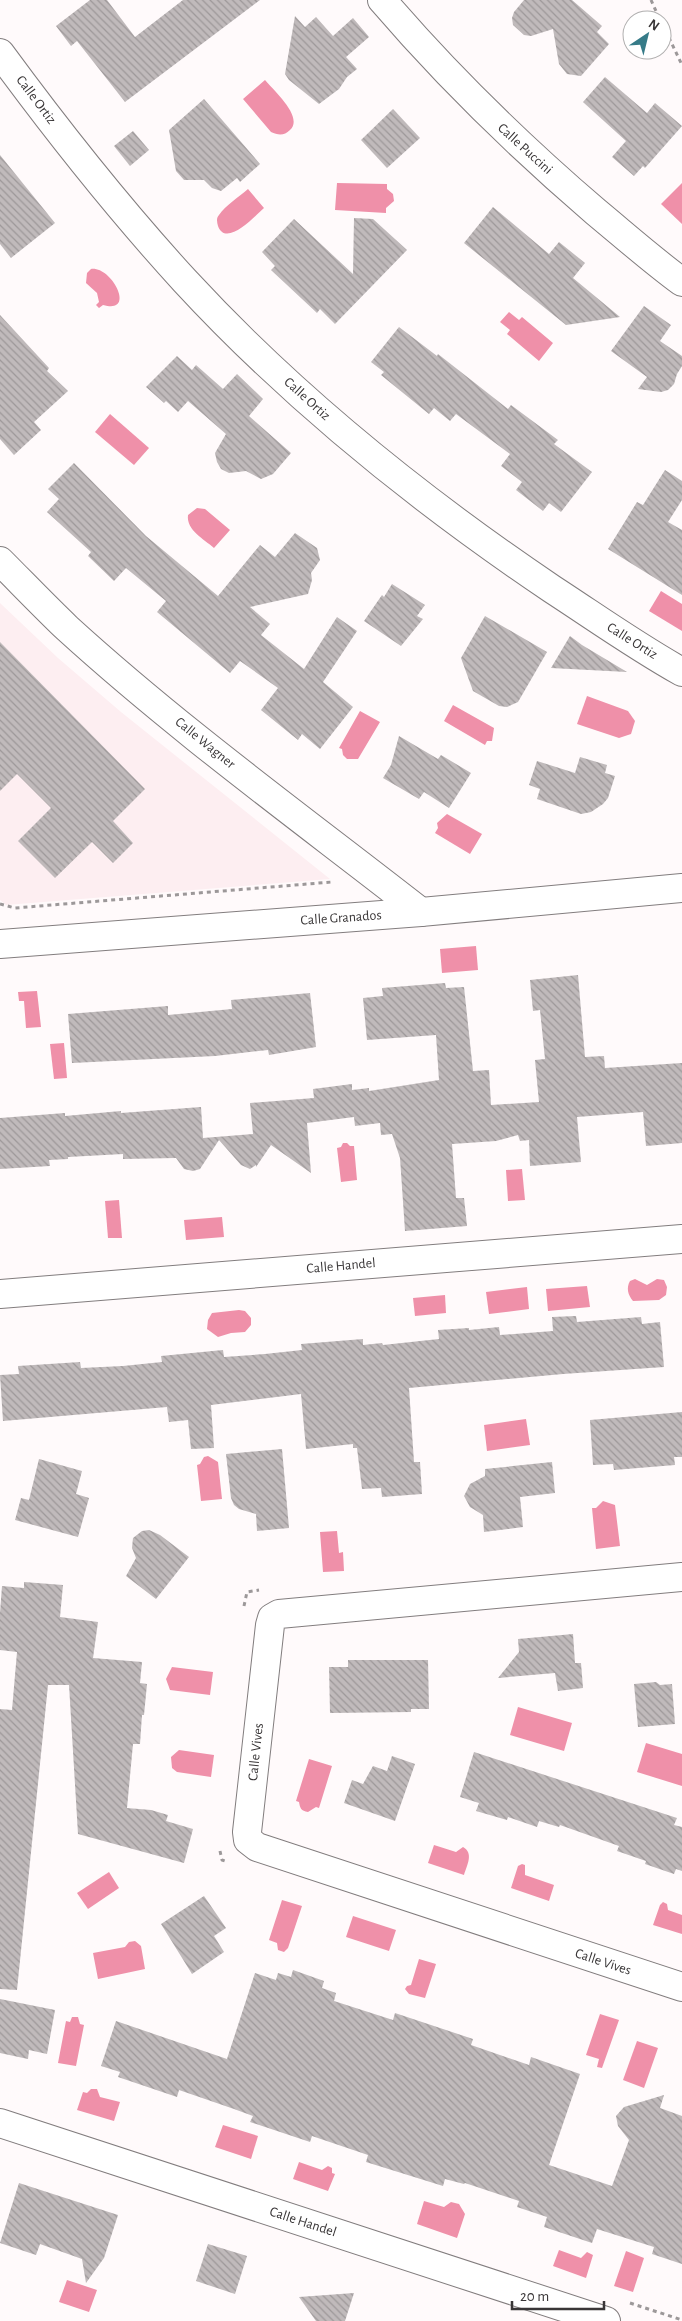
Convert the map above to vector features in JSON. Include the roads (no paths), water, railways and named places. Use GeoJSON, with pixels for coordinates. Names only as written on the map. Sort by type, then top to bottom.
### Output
{"type":"FeatureCollection","features":[{"type":"Feature","properties":{"kind":"street","name":"Calle Puccini"},"geometry":{"type":"LineString","coordinates":[[382,0],[418,42],[492,119],[566,186],[682,282]]}},
{"type":"Feature","properties":{"kind":"street","name":"Calle Ortiz"},"geometry":{"type":"LineString","coordinates":[[0,53],[99,182],[162,254],[244,341],[286,380],[348,436],[436,507],[502,555],[606,625],[682,672]]}},
{"type":"Feature","properties":{"kind":"street","name":"Calle Wagner"},"geometry":{"type":"LineString","coordinates":[[0,561],[67,628],[123,676],[219,756],[421,912]]}},
{"type":"Feature","properties":{"kind":"street","name":"Calle Granados"},"geometry":{"type":"LineString","coordinates":[[3,941],[421,912],[682,888]]}},
{"type":"Feature","properties":{"kind":"street","name":"Calle Handel"},"geometry":{"type":"LineString","coordinates":[[0,1294],[682,1238]]}},
{"type":"Feature","properties":{"kind":"street","name":"Calle Vives"},"geometry":{"type":"LineString","coordinates":[[682,1577],[279,1614],[272,1618],[247,1832],[248,1840],[257,1847],[682,1988]]}},
{"type":"Feature","properties":{"kind":"street","name":"Calle Handel"},"geometry":{"type":"LineString","coordinates":[[0,2123],[606,2321]]}}]}
